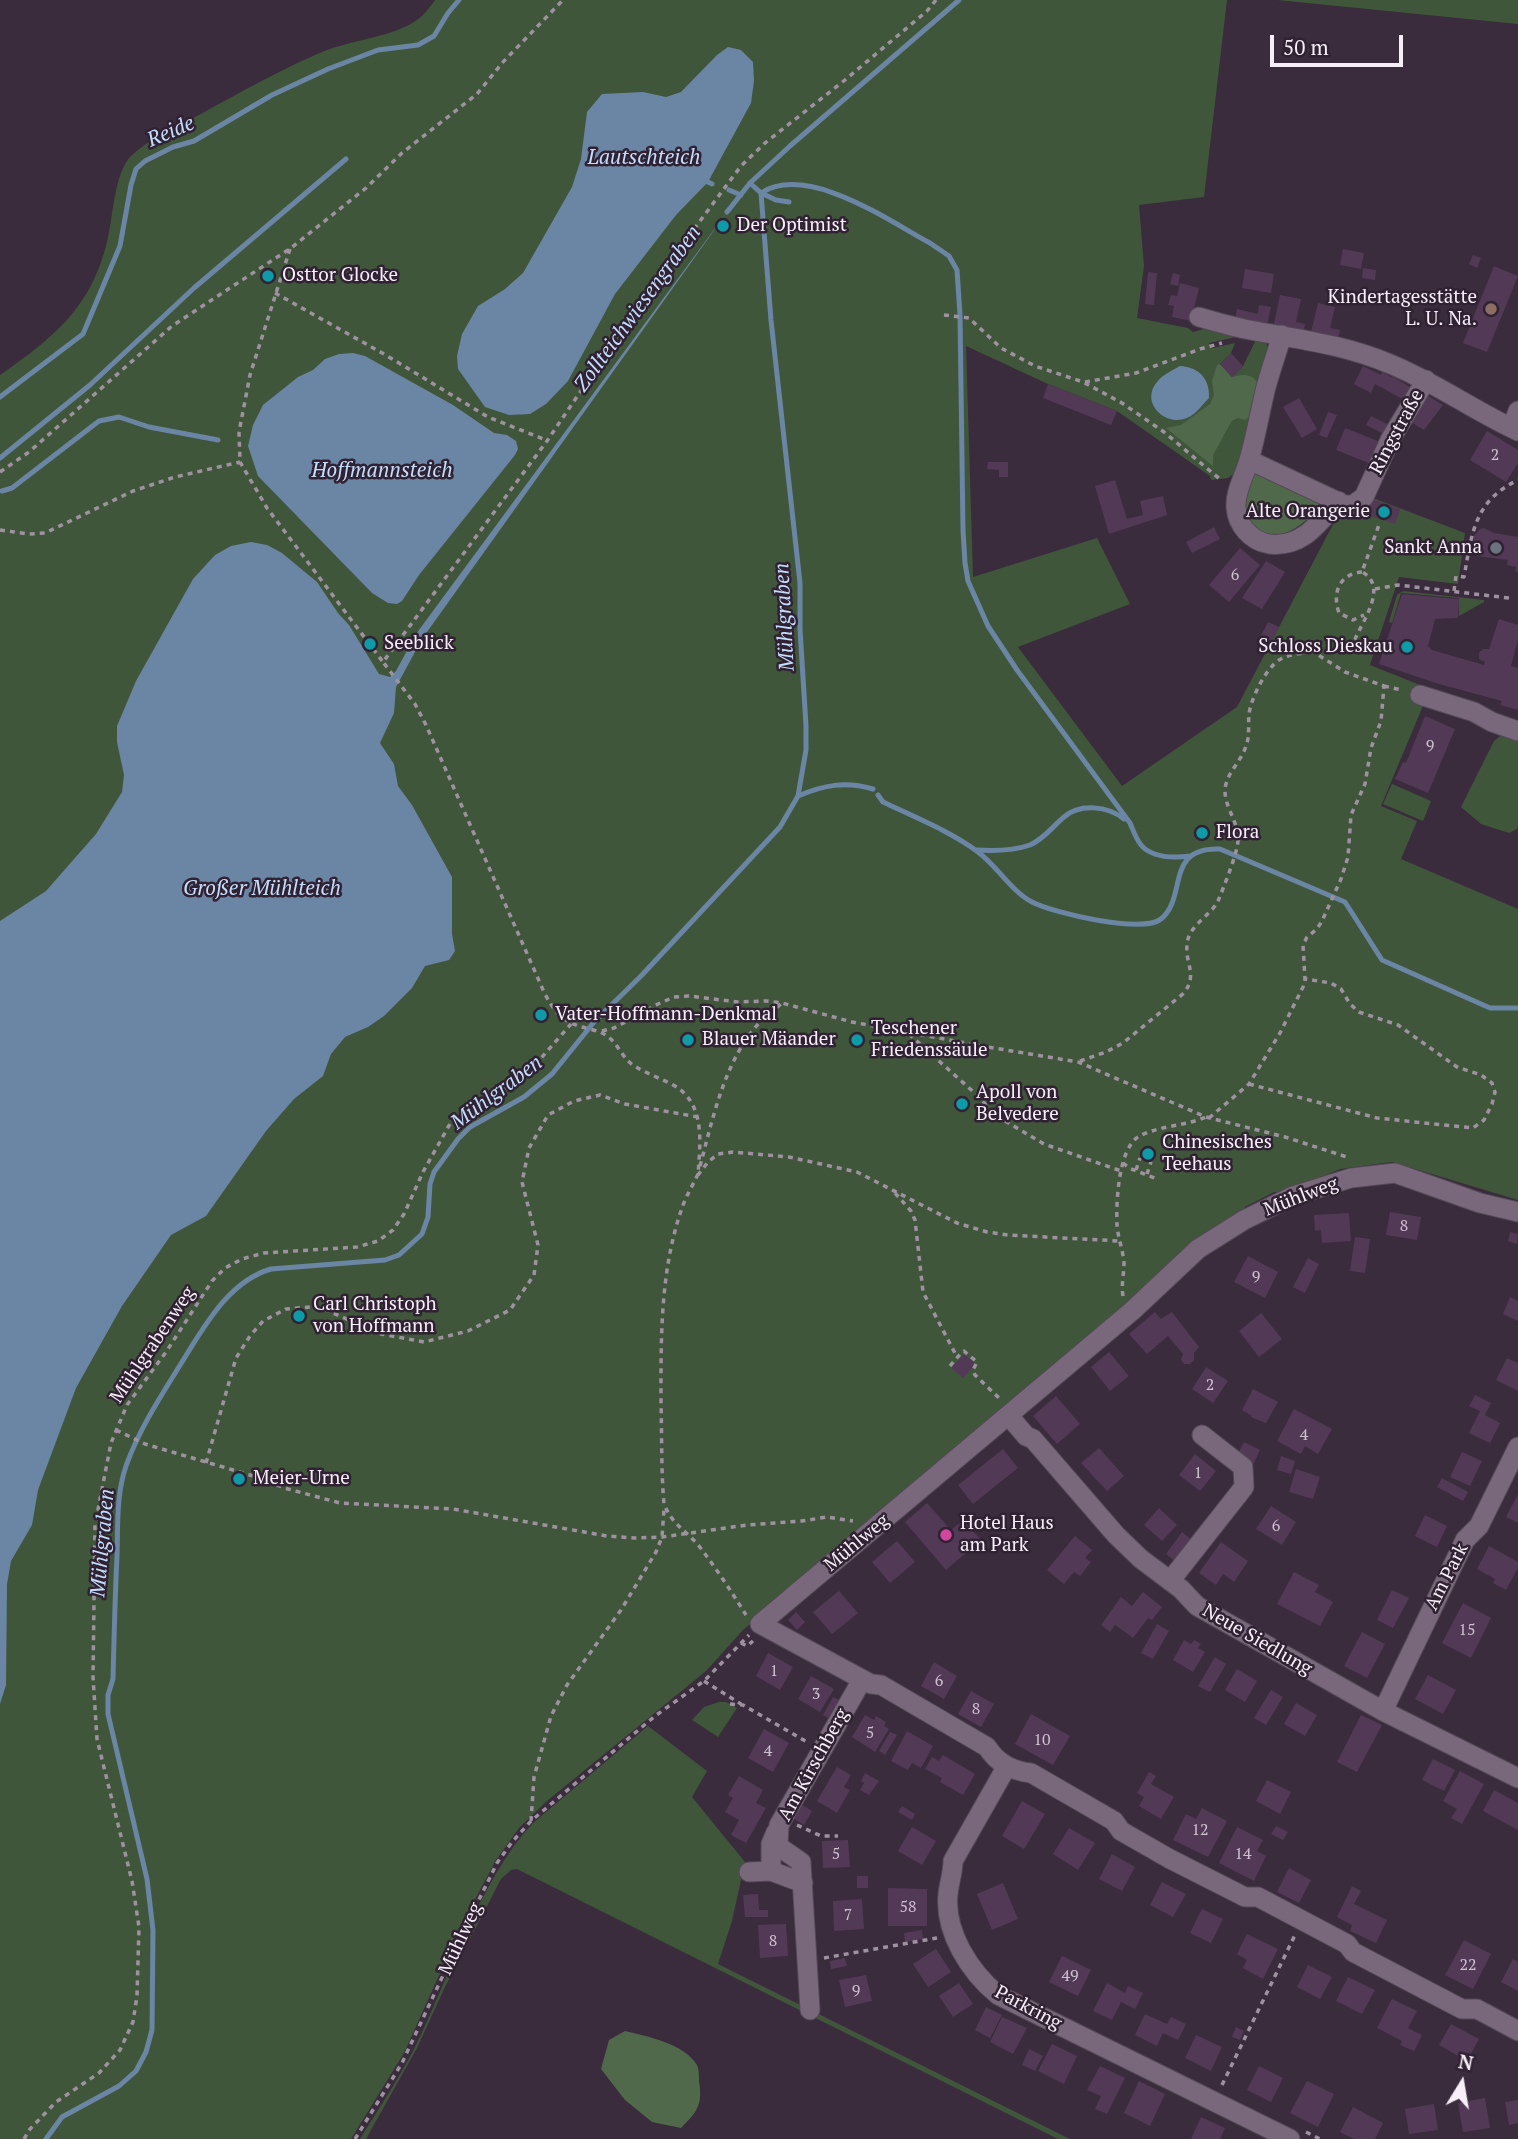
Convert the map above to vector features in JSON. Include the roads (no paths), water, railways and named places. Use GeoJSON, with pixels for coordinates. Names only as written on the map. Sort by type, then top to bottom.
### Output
{"type":"FeatureCollection","features":[{"type":"Feature","properties":{"kind":"street","name":"Ringstraße"},"geometry":{"type":"LineString","coordinates":[[1199,317],[1358,353],[1388,363],[1516,423]]}},
{"type":"Feature","properties":{"kind":"street","name":"Ringstraße"},"geometry":{"type":"LineString","coordinates":[[1282,335],[1266,385],[1236,506],[1238,519],[1245,531],[1258,541],[1291,543],[1303,538],[1338,501],[1353,505],[1364,497],[1390,440],[1426,380]]}},
{"type":"Feature","properties":{"kind":"street"},"geometry":{"type":"LineString","coordinates":[[1249,460],[1338,501]]}},
{"type":"Feature","properties":{"kind":"street"},"geometry":{"type":"LineString","coordinates":[[1420,695],[1474,712],[1518,731]]}},
{"type":"Feature","properties":{"kind":"street","name":"Mühlweg"},"geometry":{"type":"LineString","coordinates":[[862,1679],[760,1624],[1132,1311],[1198,1249],[1244,1220],[1293,1196],[1351,1178],[1395,1174],[1480,1203],[1518,1212]]}},
{"type":"Feature","properties":{"kind":"street","name":"Neue Siedlung"},"geometry":{"type":"LineString","coordinates":[[1009,1416],[1026,1436],[1033,1439],[1116,1535],[1140,1559],[1181,1588],[1197,1606],[1383,1711],[1518,1778]]}},
{"type":"Feature","properties":{"kind":"street"},"geometry":{"type":"LineString","coordinates":[[1170,1581],[1244,1487],[1243,1467],[1202,1434]]}},
{"type":"Feature","properties":{"kind":"street","name":"Am Park"},"geometry":{"type":"LineString","coordinates":[[1383,1711],[1465,1539],[1479,1526],[1518,1447]]}},
{"type":"Feature","properties":{"kind":"street"},"geometry":{"type":"LineString","coordinates":[[862,1679],[881,1685],[987,1747],[994,1758],[1007,1766],[1031,1773],[1114,1821],[1121,1831],[1182,1865],[1245,1897],[1258,1897],[1347,1944],[1353,1952],[1462,2009],[1477,2009],[1518,2031]]}},
{"type":"Feature","properties":{"kind":"street","name":"Am Kirschberg"},"geometry":{"type":"LineString","coordinates":[[810,2010],[802,1862],[778,1846],[781,1822],[862,1679]]}},
{"type":"Feature","properties":{"kind":"street","name":"Parkring"},"geometry":{"type":"LineString","coordinates":[[1007,1766],[953,1861],[953,1877],[948,1892],[955,1935],[977,1975],[998,1995],[1292,2133]]}},
{"type":"Feature","properties":{"kind":"street"},"geometry":{"type":"LineString","coordinates":[[772,1871],[771,1844],[781,1822]]}},
{"type":"Feature","properties":{"kind":"street"},"geometry":{"type":"LineString","coordinates":[[749,1872],[772,1871],[803,1883]]}},
{"type":"Feature","properties":{"kind":"water","name":"Lautschteich"},"geometry":{"type":"Polygon","coordinates":[[[728,47],[741,50],[753,62],[751,103],[708,182],[676,215],[615,294],[568,381],[546,404],[530,414],[509,415],[485,407],[458,369],[457,356],[462,334],[478,306],[505,289],[523,273],[572,187],[581,159],[587,112],[602,94],[643,92],[666,97],[681,92],[728,47]]]}},
{"type":"Feature","properties":{"kind":"water","name":"Großer Mühlteich"},"geometry":{"type":"Polygon","coordinates":[[[730,208],[422,639],[396,687],[394,713],[380,743],[394,764],[398,786],[412,805],[452,877],[452,934],[455,951],[449,960],[425,966],[412,988],[384,1016],[345,1037],[331,1054],[323,1076],[294,1099],[266,1131],[206,1216],[171,1235],[122,1306],[76,1388],[38,1490],[32,1525],[11,1561],[7,1584],[6,1685],[0,1704],[0,921],[46,891],[96,834],[122,792],[124,775],[117,742],[117,726],[136,681],[193,579],[215,555],[231,546],[251,542],[267,545],[282,553],[317,582],[349,625],[379,674],[390,677],[416,634],[730,208]]]}},
{"type":"Feature","properties":{"kind":"water","name":"Hoffmannsteich"},"geometry":{"type":"Polygon","coordinates":[[[353,353],[365,356],[453,405],[494,433],[507,435],[516,441],[518,449],[397,604],[388,603],[372,593],[258,476],[248,446],[253,425],[263,405],[325,359],[353,353]]]}},
{"type":"Feature","properties":{"kind":"water"},"geometry":{"type":"Polygon","coordinates":[[[1180,366],[1193,369],[1202,375],[1208,385],[1209,398],[1192,416],[1172,420],[1164,417],[1153,405],[1152,390],[1162,377],[1180,366]]]}},
{"type":"Feature","properties":{"kind":"waterway","name":"Reide"},"geometry":{"type":"LineString","coordinates":[[0,397],[83,334],[120,246],[136,169],[145,161],[173,147],[194,141],[272,95],[328,69],[378,50],[418,45],[434,36],[459,0]]}},
{"type":"Feature","properties":{"kind":"waterway","name":"Zollteichwiesengraben"},"geometry":{"type":"LineString","coordinates":[[727,212],[750,183],[790,146],[959,0]]}},
{"type":"Feature","properties":{"kind":"waterway"},"geometry":{"type":"LineString","coordinates":[[0,458],[90,385],[194,288],[346,159]]}},
{"type":"Feature","properties":{"kind":"waterway"},"geometry":{"type":"LineString","coordinates":[[708,182],[712,184]]}},
{"type":"Feature","properties":{"kind":"waterway","name":"Mühlgraben"},"geometry":{"type":"LineString","coordinates":[[46,2139],[62,2117],[119,2086],[136,2071],[146,2052],[152,2030],[153,1930],[147,1879],[108,1714],[108,1695],[113,1679],[119,1500],[126,1466],[147,1421],[206,1325],[224,1301],[245,1282],[271,1269],[385,1260],[399,1255],[422,1234],[428,1217],[430,1184],[434,1172],[458,1139],[470,1127],[524,1097],[552,1074],[594,1022],[641,976],[780,827],[798,796],[806,750],[800,583],[771,320],[761,193],[750,183]]}},
{"type":"Feature","properties":{"kind":"waterway"},"geometry":{"type":"LineString","coordinates":[[761,193],[780,186],[801,185],[824,190],[871,210],[949,256],[957,270],[960,315],[963,530],[968,581],[988,626],[1017,670],[1130,823],[1141,845],[1157,855],[1191,856]]}},
{"type":"Feature","properties":{"kind":"waterway"},"geometry":{"type":"LineString","coordinates":[[729,190],[741,195]]}},
{"type":"Feature","properties":{"kind":"waterway"},"geometry":{"type":"LineString","coordinates":[[761,193],[789,202]]}},
{"type":"Feature","properties":{"kind":"waterway"},"geometry":{"type":"LineString","coordinates":[[2,491],[12,488],[99,421],[119,417],[149,427],[218,440]]}},
{"type":"Feature","properties":{"kind":"waterway"},"geometry":{"type":"LineString","coordinates":[[798,796],[835,785],[873,789]]}},
{"type":"Feature","properties":{"kind":"waterway"},"geometry":{"type":"LineString","coordinates":[[878,795],[883,802],[968,845],[1032,902],[1098,920],[1136,924],[1161,919],[1169,910],[1184,864],[1191,856],[1202,851],[1220,849],[1345,902],[1382,960],[1490,1008],[1518,1008]]}},
{"type":"Feature","properties":{"kind":"waterway"},"geometry":{"type":"LineString","coordinates":[[976,850],[1003,850],[1030,845],[1064,817],[1086,808],[1110,811],[1124,819]]}},
{"type":"Feature","properties":{"kind":"place","name":"Der Optimist"},"geometry":{"type":"Point","coordinates":[723,226]}},
{"type":"Feature","properties":{"kind":"place","name":"Osttor Glocke"},"geometry":{"type":"Point","coordinates":[268,276]}},
{"type":"Feature","properties":{"kind":"place","name":"Kindertagesstätte L. U. Na."},"geometry":{"type":"Point","coordinates":[1491,309]}},
{"type":"Feature","properties":{"kind":"place","name":"Alte Orangerie"},"geometry":{"type":"Point","coordinates":[1384,512]}},
{"type":"Feature","properties":{"kind":"place","name":"Sankt Anna"},"geometry":{"type":"Point","coordinates":[1496,548]}},
{"type":"Feature","properties":{"kind":"place","name":"Seeblick"},"geometry":{"type":"Point","coordinates":[370,644]}},
{"type":"Feature","properties":{"kind":"place","name":"Schloss Dieskau"},"geometry":{"type":"Point","coordinates":[1407,647]}},
{"type":"Feature","properties":{"kind":"place","name":"Flora"},"geometry":{"type":"Point","coordinates":[1202,833]}},
{"type":"Feature","properties":{"kind":"place","name":"Vater-Hoffmann-Denkmal"},"geometry":{"type":"Point","coordinates":[541,1015]}},
{"type":"Feature","properties":{"kind":"place","name":"Blauer Mäander"},"geometry":{"type":"Point","coordinates":[688,1040]}},
{"type":"Feature","properties":{"kind":"place","name":"Teschener Friedenssäule"},"geometry":{"type":"Point","coordinates":[857,1040]}},
{"type":"Feature","properties":{"kind":"place","name":"Apoll von Belvedere"},"geometry":{"type":"Point","coordinates":[962,1104]}},
{"type":"Feature","properties":{"kind":"place","name":"Chinesisches Teehaus"},"geometry":{"type":"Point","coordinates":[1148,1154]}},
{"type":"Feature","properties":{"kind":"place","name":"Carl Christoph von Hoffmann"},"geometry":{"type":"Point","coordinates":[299,1316]}},
{"type":"Feature","properties":{"kind":"place","name":"Meier-Urne"},"geometry":{"type":"Point","coordinates":[239,1479]}},
{"type":"Feature","properties":{"kind":"place","name":"Hotel Haus am Park"},"geometry":{"type":"Point","coordinates":[946,1535]}}]}
